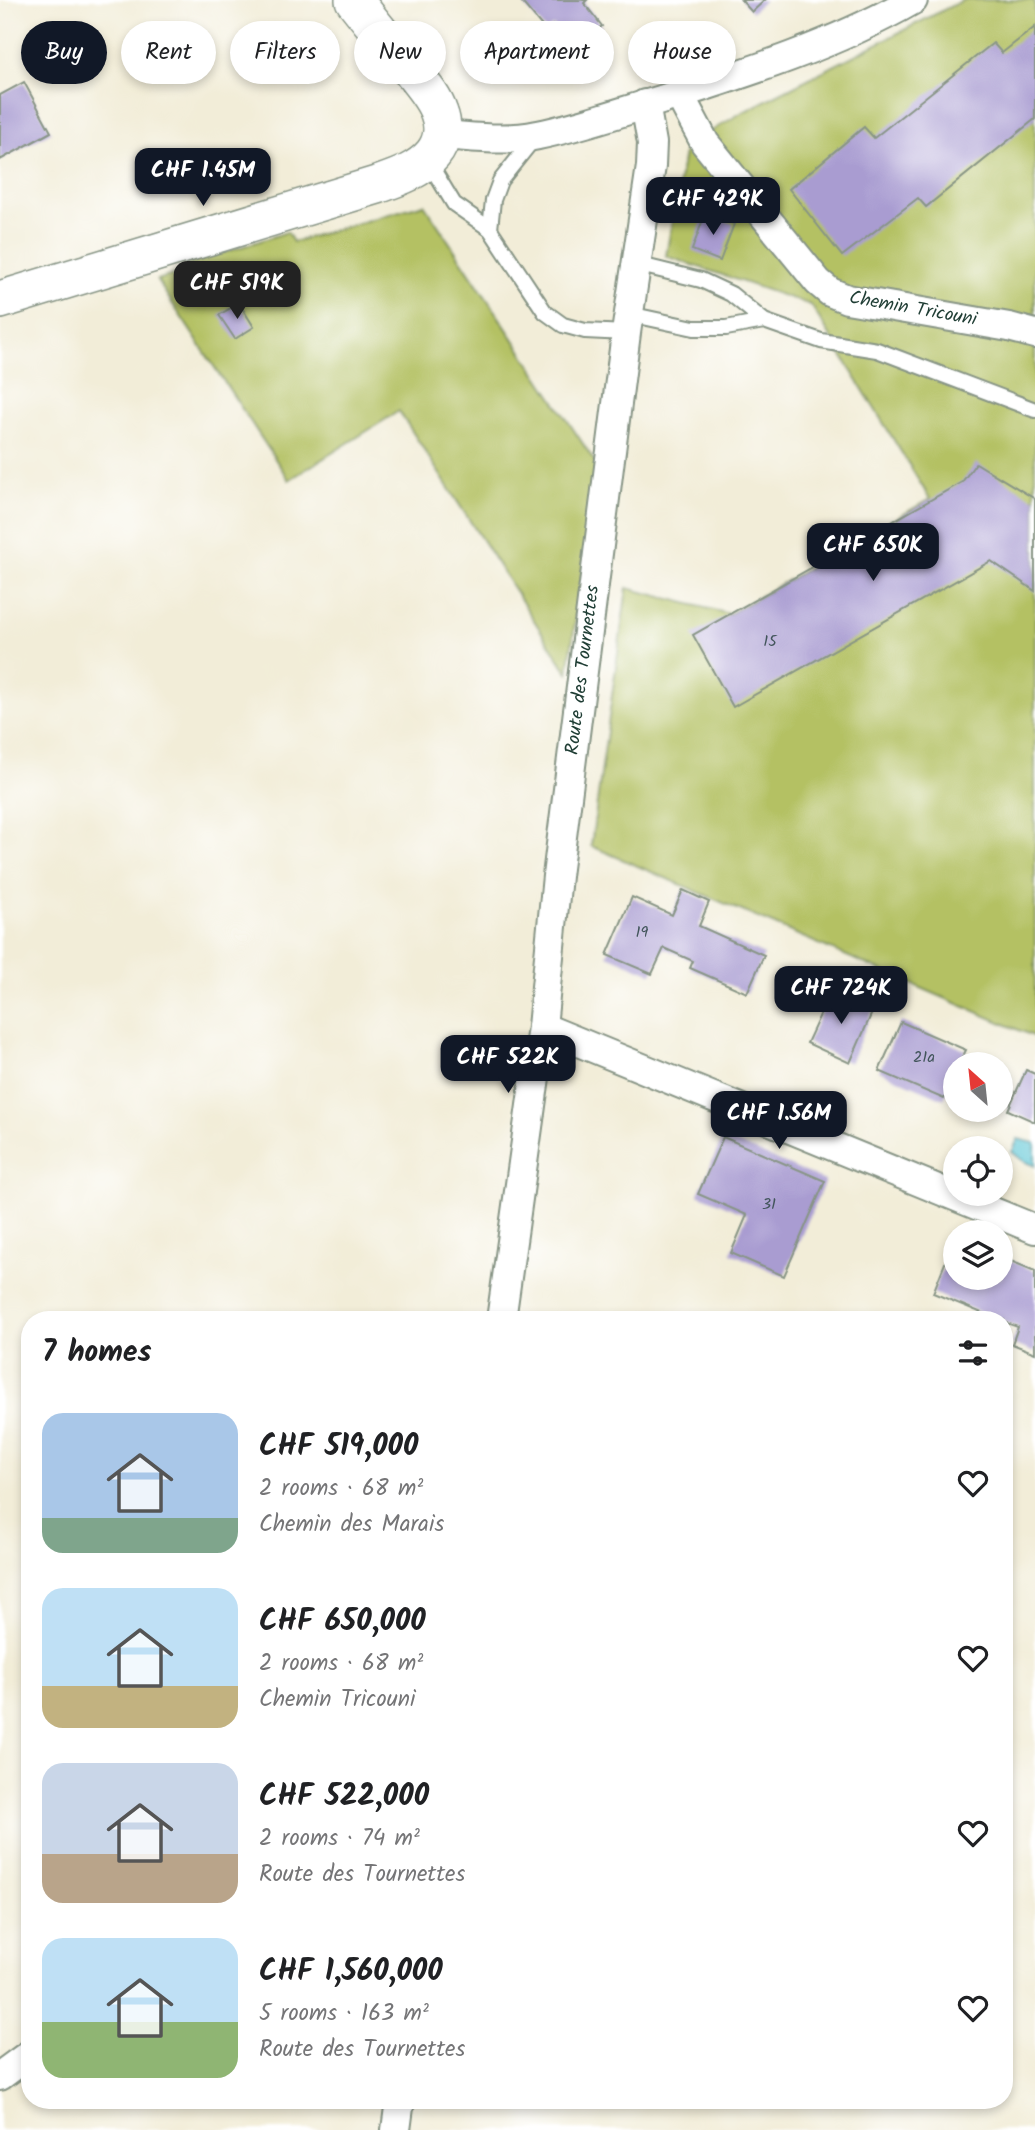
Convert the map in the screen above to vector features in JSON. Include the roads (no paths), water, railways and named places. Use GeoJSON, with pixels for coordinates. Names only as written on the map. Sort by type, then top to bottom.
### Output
{"type":"FeatureCollection","features":[{"type":"Feature","properties":{"kind":"street"},"geometry":{"type":"LineString","coordinates":[[0,300],[377,185],[410,172],[435,147],[442,122],[438,110],[419,82],[354,0]]}},
{"type":"Feature","properties":{"kind":"street"},"geometry":{"type":"LineString","coordinates":[[435,147],[537,136],[679,94],[798,52],[913,0]]}},
{"type":"Feature","properties":{"kind":"street","name":"Chemin Tricouni"},"geometry":{"type":"LineString","coordinates":[[679,94],[705,143],[818,282],[830,292],[847,299],[1009,327],[1035,334]]}},
{"type":"Feature","properties":{"kind":"street","name":"Route des Tournettes"},"geometry":{"type":"LineString","coordinates":[[502,1311],[542,1027],[557,876],[627,324],[651,166],[652,143],[645,104]]}},
{"type":"Feature","properties":{"kind":"street"},"geometry":{"type":"LineString","coordinates":[[542,1027],[1035,1229]]}},
{"type":"Feature","properties":{"kind":"street"},"geometry":{"type":"LineString","coordinates":[[0,2076],[21,2061]]}},
{"type":"Feature","properties":{"kind":"street"},"geometry":{"type":"LineString","coordinates":[[396,2130],[399,2109]]}},
{"type":"Feature","properties":{"kind":"lane"},"geometry":{"type":"LineString","coordinates":[[490,229],[493,200],[500,181],[537,136]]}},
{"type":"Feature","properties":{"kind":"lane"},"geometry":{"type":"LineString","coordinates":[[435,147],[454,204],[490,229],[545,312],[563,324],[585,331],[627,324],[726,328],[764,321]]}},
{"type":"Feature","properties":{"kind":"lane"},"geometry":{"type":"LineString","coordinates":[[636,264],[701,280],[731,294],[764,321],[821,341],[877,350],[1035,410]]}},
{"type":"Feature","properties":{"kind":"water"},"geometry":{"type":"Polygon","coordinates":[[[1018,1139],[1035,1143],[1035,1166],[1022,1160],[1013,1150],[1018,1139]]]}}]}
